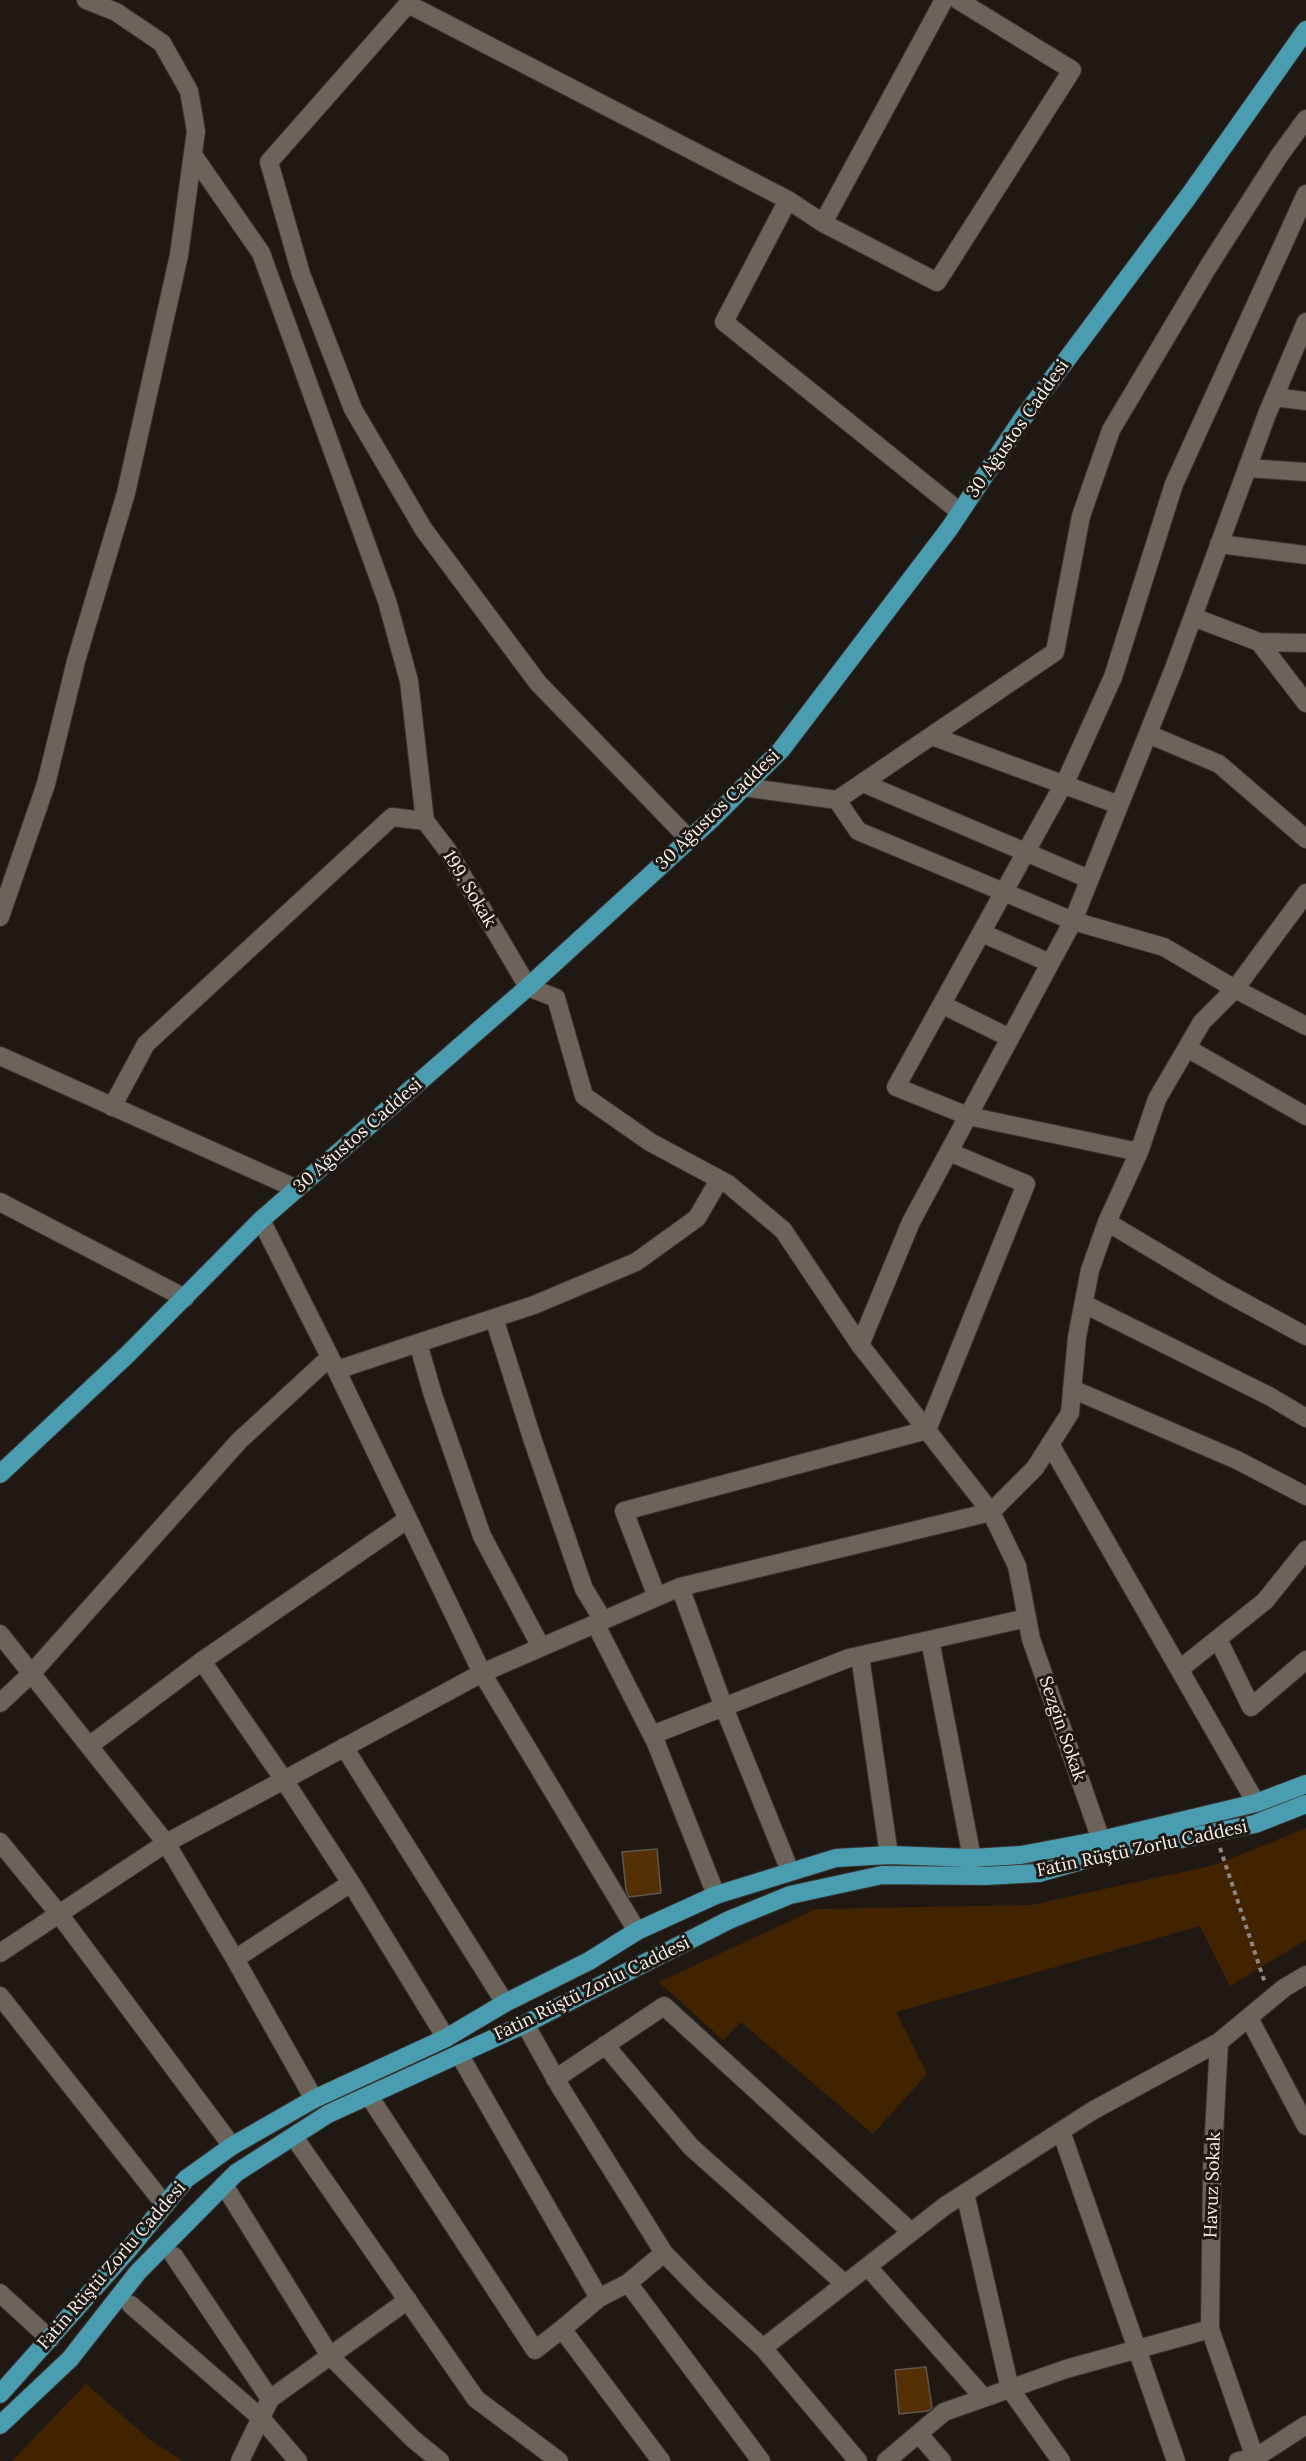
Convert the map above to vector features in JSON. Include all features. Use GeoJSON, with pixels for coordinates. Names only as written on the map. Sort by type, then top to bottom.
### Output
{"type":"FeatureCollection","features":[{"type":"Feature","properties":{"kind":"main road","name":"30 Ağustos Caddesi"},"geometry":{"type":"LineString","coordinates":[[4,1463],[128,1354],[261,1220],[528,987],[689,839],[781,750],[960,512],[1023,418],[1299,52],[1306,30]]}},
{"type":"Feature","properties":{"kind":"main road","name":"Fatin Rüştü Zorlu Caddesi"},"geometry":{"type":"LineString","coordinates":[[0,2394],[129,2249],[186,2179],[232,2146],[314,2099],[446,2038],[505,2003],[589,1961],[637,1931],[716,1895],[836,1858],[889,1855],[972,1858],[1021,1855],[1101,1840],[1256,1803],[1306,1784]]}},
{"type":"Feature","properties":{"kind":"main road","name":"Fatin Rüştü Zorlu Caddesi"},"geometry":{"type":"LineString","coordinates":[[0,2425],[70,2359],[138,2272],[236,2173],[328,2114],[525,2024],[729,1920],[790,1895],[882,1875],[985,1876],[1039,1873],[1098,1856],[1255,1824],[1306,1804]]}},
{"type":"Feature","properties":{"kind":"street"},"geometry":{"type":"LineString","coordinates":[[0,917],[46,784],[76,661],[126,492],[178,255],[196,131],[189,91],[162,43],[116,12],[86,0]]}},
{"type":"Feature","properties":{"kind":"street"},"geometry":{"type":"LineString","coordinates":[[823,224],[944,0]]}},
{"type":"Feature","properties":{"kind":"street"},"geometry":{"type":"LineString","coordinates":[[689,839],[538,683],[424,530],[353,409],[300,274],[269,162],[405,2],[788,200],[823,224],[938,282],[1072,70],[958,0]]}},
{"type":"Feature","properties":{"kind":"street"},"geometry":{"type":"LineString","coordinates":[[743,787],[837,800],[1055,652],[1081,516],[1112,430],[1208,267],[1279,156],[1306,119]]}},
{"type":"Feature","properties":{"kind":"street"},"geometry":{"type":"LineString","coordinates":[[112,1107],[146,1044],[392,818],[425,821],[409,681],[387,600],[261,253],[193,155]]}},
{"type":"Feature","properties":{"kind":"street"},"geometry":{"type":"LineString","coordinates":[[1139,1152],[968,1116],[896,1087],[1063,784],[1113,677],[1174,484],[1306,194]]}},
{"type":"Feature","properties":{"kind":"street"},"geometry":{"type":"LineString","coordinates":[[788,200],[724,322],[960,512]]}},
{"type":"Feature","properties":{"kind":"street"},"geometry":{"type":"LineString","coordinates":[[860,1345],[911,1222],[1073,921],[1193,617],[1274,397],[1306,322]]}},
{"type":"Feature","properties":{"kind":"street"},"geometry":{"type":"LineString","coordinates":[[1274,397],[1306,401]]}},
{"type":"Feature","properties":{"kind":"street"},"geometry":{"type":"LineString","coordinates":[[1247,468],[1306,472]]}},
{"type":"Feature","properties":{"kind":"street"},"geometry":{"type":"LineString","coordinates":[[1219,544],[1306,555]]}},
{"type":"Feature","properties":{"kind":"street"},"geometry":{"type":"LineString","coordinates":[[1193,617],[1259,642],[1306,643]]}},
{"type":"Feature","properties":{"kind":"street"},"geometry":{"type":"LineString","coordinates":[[1259,642],[1306,702]]}},
{"type":"Feature","properties":{"kind":"street"},"geometry":{"type":"LineString","coordinates":[[1148,734],[1219,764],[1306,839]]}},
{"type":"Feature","properties":{"kind":"street"},"geometry":{"type":"LineString","coordinates":[[932,736],[1119,805]]}},
{"type":"Feature","properties":{"kind":"street"},"geometry":{"type":"LineString","coordinates":[[863,783],[1089,879]]}},
{"type":"Feature","properties":{"kind":"street"},"geometry":{"type":"LineString","coordinates":[[837,800],[858,831],[1073,921],[1164,946],[1235,989],[1306,1026]]}},
{"type":"Feature","properties":{"kind":"street","name":"199. Sokak"},"geometry":{"type":"LineString","coordinates":[[425,821],[447,851],[528,987]]}},
{"type":"Feature","properties":{"kind":"street"},"geometry":{"type":"LineString","coordinates":[[0,1953],[166,1844],[482,1673],[680,1587],[991,1512],[1035,1468],[1070,1413],[1077,1337],[1090,1270],[1107,1222],[1139,1152],[1157,1099],[1202,1022],[1235,989],[1306,893]]}},
{"type":"Feature","properties":{"kind":"street"},"geometry":{"type":"LineString","coordinates":[[982,933],[1050,963]]}},
{"type":"Feature","properties":{"kind":"street","name":"Sezgin Sokak"},"geometry":{"type":"LineString","coordinates":[[528,987],[556,998],[584,1096],[650,1142],[719,1179],[783,1230],[860,1345],[991,1512],[1017,1566],[1031,1639],[1101,1840]]}},
{"type":"Feature","properties":{"kind":"street"},"geometry":{"type":"LineString","coordinates":[[942,1005],[1010,1038]]}},
{"type":"Feature","properties":{"kind":"street"},"geometry":{"type":"LineString","coordinates":[[1187,1048],[1306,1116]]}},
{"type":"Feature","properties":{"kind":"street"},"geometry":{"type":"LineString","coordinates":[[0,1056],[297,1189]]}},
{"type":"Feature","properties":{"kind":"street"},"geometry":{"type":"LineString","coordinates":[[657,1597],[624,1511],[927,1430],[1026,1184],[949,1152]]}},
{"type":"Feature","properties":{"kind":"street"},"geometry":{"type":"LineString","coordinates":[[0,1703],[31,1674],[239,1441],[334,1363],[418,1343],[534,1305],[636,1262],[697,1218],[719,1179]]}},
{"type":"Feature","properties":{"kind":"street"},"geometry":{"type":"LineString","coordinates":[[0,1202],[185,1298]]}},
{"type":"Feature","properties":{"kind":"street"},"geometry":{"type":"LineString","coordinates":[[261,1220],[334,1363],[482,1673],[637,1931]]}},
{"type":"Feature","properties":{"kind":"street"},"geometry":{"type":"LineString","coordinates":[[1107,1222],[1221,1290],[1306,1336]]}},
{"type":"Feature","properties":{"kind":"street"},"geometry":{"type":"LineString","coordinates":[[1084,1304],[1269,1396],[1306,1418]]}},
{"type":"Feature","properties":{"kind":"street"},"geometry":{"type":"LineString","coordinates":[[494,1318],[584,1589],[652,1735],[716,1895]]}},
{"type":"Feature","properties":{"kind":"street"},"geometry":{"type":"LineString","coordinates":[[418,1343],[433,1395],[482,1536],[541,1647]]}},
{"type":"Feature","properties":{"kind":"street"},"geometry":{"type":"LineString","coordinates":[[1072,1389],[1237,1460],[1306,1496]]}},
{"type":"Feature","properties":{"kind":"street"},"geometry":{"type":"LineString","coordinates":[[1050,1444],[1256,1803]]}},
{"type":"Feature","properties":{"kind":"street"},"geometry":{"type":"LineString","coordinates":[[89,1746],[202,1661],[408,1519]]}},
{"type":"Feature","properties":{"kind":"street"},"geometry":{"type":"LineString","coordinates":[[1180,1669],[1265,1601],[1306,1550]]}},
{"type":"Feature","properties":{"kind":"street"},"geometry":{"type":"LineString","coordinates":[[680,1587],[723,1705],[790,1871]]}},
{"type":"Feature","properties":{"kind":"street"},"geometry":{"type":"LineString","coordinates":[[652,1735],[723,1705],[860,1656],[1027,1618]]}},
{"type":"Feature","properties":{"kind":"street"},"geometry":{"type":"LineString","coordinates":[[0,1634],[166,1844],[235,1959],[314,2099]]}},
{"type":"Feature","properties":{"kind":"street"},"geometry":{"type":"LineString","coordinates":[[1218,1639],[1251,1707],[1306,1660]]}},
{"type":"Feature","properties":{"kind":"street"},"geometry":{"type":"LineString","coordinates":[[930,1640],[972,1858]]}},
{"type":"Feature","properties":{"kind":"street"},"geometry":{"type":"LineString","coordinates":[[860,1656],[889,1855]]}},
{"type":"Feature","properties":{"kind":"street"},"geometry":{"type":"LineString","coordinates":[[202,1661],[351,1883],[446,2038]]}},
{"type":"Feature","properties":{"kind":"street"},"geometry":{"type":"LineString","coordinates":[[344,1747],[505,2003]]}},
{"type":"Feature","properties":{"kind":"street"},"geometry":{"type":"LineString","coordinates":[[0,1842],[59,1914],[232,2146]]}},
{"type":"Feature","properties":{"kind":"street"},"geometry":{"type":"LineString","coordinates":[[235,1959],[351,1883]]}},
{"type":"Feature","properties":{"kind":"street"},"geometry":{"type":"LineString","coordinates":[[764,2348],[911,2232],[965,2193],[1092,2111],[1219,2042],[1270,1999],[1306,1975]]}},
{"type":"Feature","properties":{"kind":"street"},"geometry":{"type":"LineString","coordinates":[[0,1996],[165,2205]]}},
{"type":"Feature","properties":{"kind":"street"},"geometry":{"type":"LineString","coordinates":[[555,2079],[664,2006],[911,2232]]}},
{"type":"Feature","properties":{"kind":"street"},"geometry":{"type":"LineString","coordinates":[[1249,2018],[1306,2126]]}},
{"type":"Feature","properties":{"kind":"street"},"geometry":{"type":"LineString","coordinates":[[525,2024],[555,2079],[664,2253],[702,2292],[764,2348],[858,2461]]}},
{"type":"Feature","properties":{"kind":"street","name":"Havuz Sokak"},"geometry":{"type":"LineString","coordinates":[[1219,2042],[1212,2170],[1210,2329],[1250,2460]]}},
{"type":"Feature","properties":{"kind":"street"},"geometry":{"type":"LineString","coordinates":[[605,2045],[691,2147],[845,2284]]}},
{"type":"Feature","properties":{"kind":"street"},"geometry":{"type":"LineString","coordinates":[[459,2054],[599,2298]]}},
{"type":"Feature","properties":{"kind":"street"},"geometry":{"type":"LineString","coordinates":[[369,2096],[534,2350],[599,2298],[628,2283],[664,2253]]}},
{"type":"Feature","properties":{"kind":"street"},"geometry":{"type":"LineString","coordinates":[[1061,2131],[1176,2461]]}},
{"type":"Feature","properties":{"kind":"street"},"geometry":{"type":"LineString","coordinates":[[294,2137],[476,2398],[559,2461]]}},
{"type":"Feature","properties":{"kind":"street"},"geometry":{"type":"LineString","coordinates":[[224,2185],[330,2356],[413,2439],[440,2461]]}},
{"type":"Feature","properties":{"kind":"street"},"geometry":{"type":"LineString","coordinates":[[965,2193],[1010,2389],[1061,2461]]}},
{"type":"Feature","properties":{"kind":"street"},"geometry":{"type":"LineString","coordinates":[[174,2256],[270,2399]]}},
{"type":"Feature","properties":{"kind":"street"},"geometry":{"type":"LineString","coordinates":[[868,2266],[984,2398]]}},
{"type":"Feature","properties":{"kind":"street"},"geometry":{"type":"LineString","coordinates":[[628,2283],[761,2461]]}},
{"type":"Feature","properties":{"kind":"street"},"geometry":{"type":"LineString","coordinates":[[0,2293],[50,2339]]}},
{"type":"Feature","properties":{"kind":"street"},"geometry":{"type":"LineString","coordinates":[[240,2461],[270,2399],[408,2300]]}},
{"type":"Feature","properties":{"kind":"street"},"geometry":{"type":"LineString","coordinates":[[131,2305],[261,2418],[298,2461]]}},
{"type":"Feature","properties":{"kind":"street"},"geometry":{"type":"LineString","coordinates":[[562,2329],[661,2461]]}},
{"type":"Feature","properties":{"kind":"street"},"geometry":{"type":"LineString","coordinates":[[886,2461],[944,2412],[1066,2369],[1210,2329]]}},
{"type":"Feature","properties":{"kind":"street"},"geometry":{"type":"LineString","coordinates":[[1250,2460],[1306,2425]]}},
{"type":"Feature","properties":{"kind":"street"},"geometry":{"type":"LineString","coordinates":[[919,2434],[942,2461]]}},
{"type":"Feature","properties":{"kind":"path"},"geometry":{"type":"LineString","coordinates":[[1215,1833],[1270,1999]]}},
{"type":"Feature","properties":{"kind":"shaded area"},"geometry":{"type":"Polygon","coordinates":[[[1306,1828],[1306,1940],[1230,1986],[1200,1926],[896,2012],[927,2074],[873,2134],[741,2022],[723,2040],[659,1982],[816,1909],[1031,1905],[1215,1865],[1306,1828]]]}},
{"type":"Feature","properties":{"kind":"shaded area"},"geometry":{"type":"Polygon","coordinates":[[[86,2384],[149,2439],[183,2461],[12,2461],[86,2384]]]}},
{"type":"Feature","properties":{"kind":"building"},"geometry":{"type":"Polygon","coordinates":[[[657,1849],[661,1893],[629,1897],[626,1890],[622,1852],[657,1849]]]}},
{"type":"Feature","properties":{"kind":"building"},"geometry":{"type":"Polygon","coordinates":[[[926,2367],[932,2408],[928,2411],[899,2414],[895,2370],[926,2367]]]}}]}
